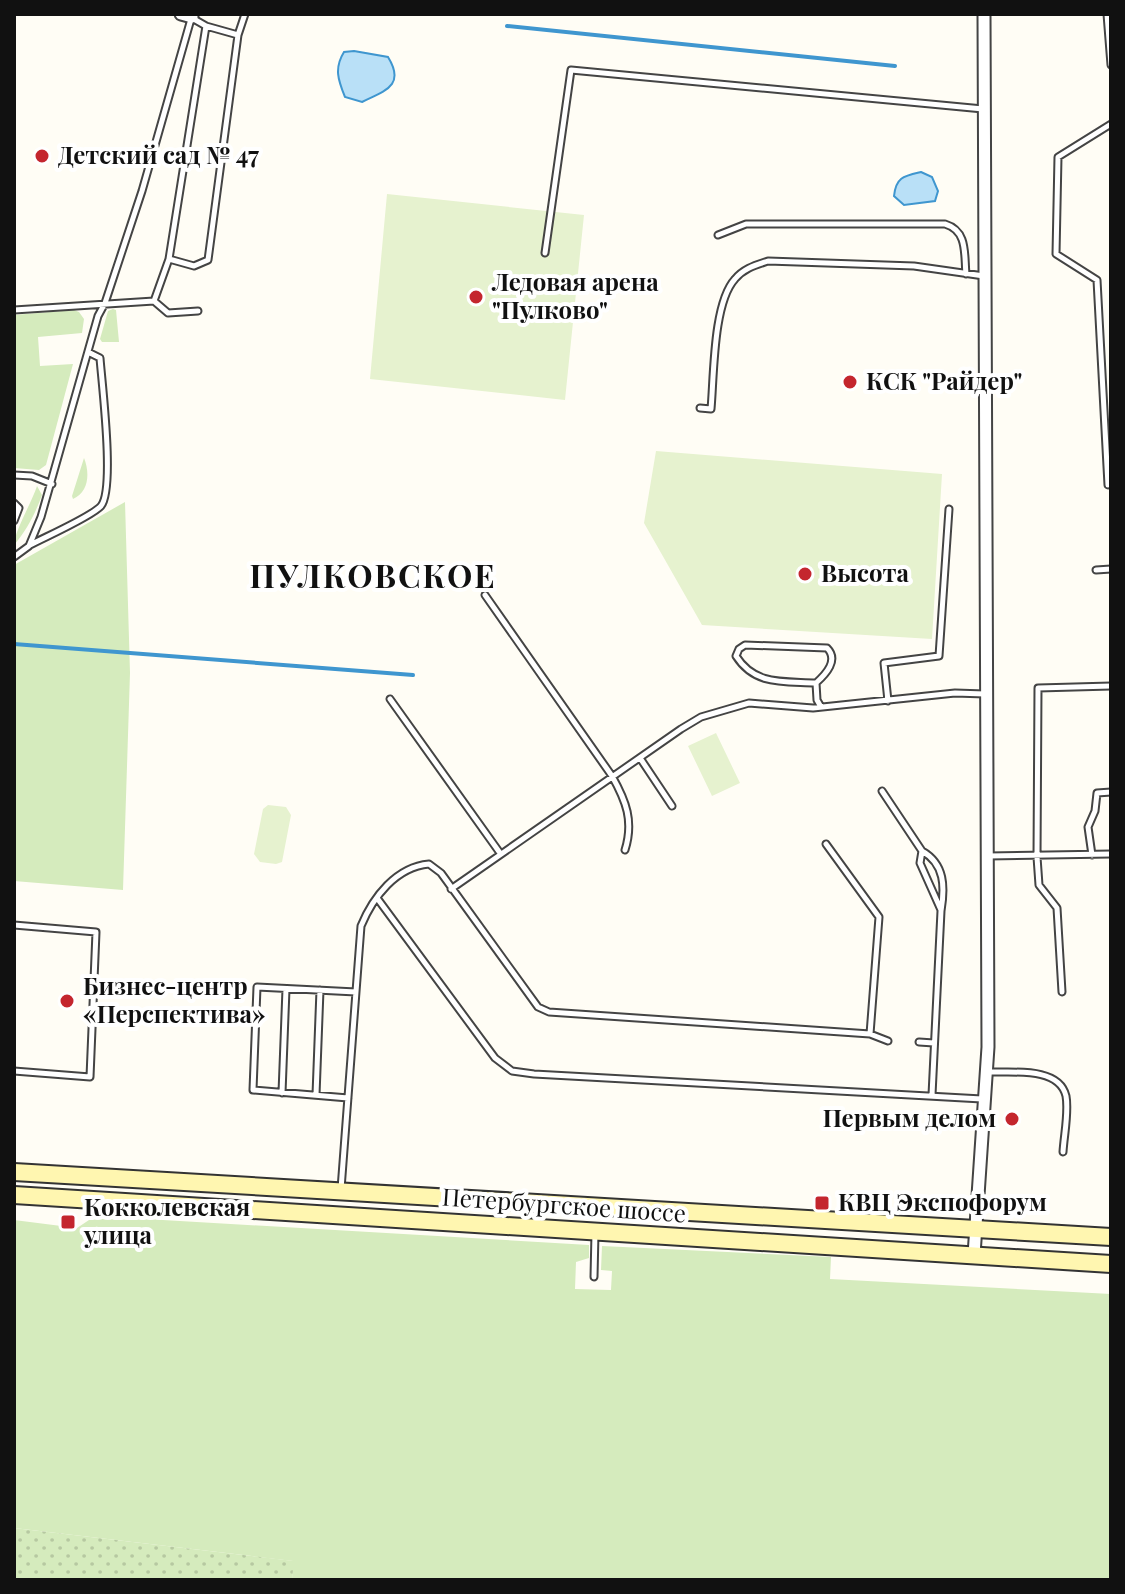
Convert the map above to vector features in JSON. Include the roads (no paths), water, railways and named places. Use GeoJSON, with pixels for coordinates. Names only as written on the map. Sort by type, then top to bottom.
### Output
{"type":"FeatureCollection","features":[{"type":"Feature","properties":{"kind":"main road","name":"Петербургское шоссе"},"geometry":{"type":"LineString","coordinates":[[14,1172],[1111,1237]]}},
{"type":"Feature","properties":{"kind":"main road","name":"Петербургское шоссе"},"geometry":{"type":"LineString","coordinates":[[14,1195],[1111,1264]]}},
{"type":"Feature","properties":{"kind":"street"},"geometry":{"type":"LineString","coordinates":[[974,1255],[987,1072],[984,14]]}},
{"type":"Feature","properties":{"kind":"lane"},"geometry":{"type":"LineString","coordinates":[[169,259],[194,266],[208,260],[238,35],[245,14]]}},
{"type":"Feature","properties":{"kind":"lane"},"geometry":{"type":"LineString","coordinates":[[1107,14],[1111,65]]}},
{"type":"Feature","properties":{"kind":"lane"},"geometry":{"type":"LineString","coordinates":[[29,546],[52,484],[98,316],[142,191],[189,15],[206,26],[238,35]]}},
{"type":"Feature","properties":{"kind":"lane"},"geometry":{"type":"LineString","coordinates":[[154,301],[169,259],[206,26]]}},
{"type":"Feature","properties":{"kind":"lane"},"geometry":{"type":"LineString","coordinates":[[545,253],[571,70],[984,109]]}},
{"type":"Feature","properties":{"kind":"lane"},"geometry":{"type":"LineString","coordinates":[[1108,485],[1097,280],[1056,254],[1058,157],[1111,124]]}},
{"type":"Feature","properties":{"kind":"lane"},"geometry":{"type":"LineString","coordinates":[[718,235],[746,224],[945,224],[956,227],[963,236],[966,274]]}},
{"type":"Feature","properties":{"kind":"lane"},"geometry":{"type":"LineString","coordinates":[[700,408],[711,409],[721,302],[733,280],[746,268],[768,261],[914,266],[985,277]]}},
{"type":"Feature","properties":{"kind":"lane"},"geometry":{"type":"LineString","coordinates":[[14,310],[154,301],[168,313],[198,311]]}},
{"type":"Feature","properties":{"kind":"lane"},"geometry":{"type":"LineString","coordinates":[[14,557],[100,507],[106,494],[107,454],[100,358],[88,352]]}},
{"type":"Feature","properties":{"kind":"lane"},"geometry":{"type":"LineString","coordinates":[[14,475],[32,476],[52,484]]}},
{"type":"Feature","properties":{"kind":"lane"},"geometry":{"type":"LineString","coordinates":[[14,503],[19,508],[14,521]]}},
{"type":"Feature","properties":{"kind":"lane"},"geometry":{"type":"LineString","coordinates":[[888,701],[884,663],[939,656],[949,509]]}},
{"type":"Feature","properties":{"kind":"lane"},"geometry":{"type":"LineString","coordinates":[[1096,570],[1111,569]]}},
{"type":"Feature","properties":{"kind":"lane"},"geometry":{"type":"LineString","coordinates":[[485,595],[612,776],[630,816],[630,834],[625,850]]}},
{"type":"Feature","properties":{"kind":"lane"},"geometry":{"type":"LineString","coordinates":[[745,645],[827,648],[832,660],[827,673],[816,683],[762,679],[752,675],[736,656],[745,645]]}},
{"type":"Feature","properties":{"kind":"lane"},"geometry":{"type":"LineString","coordinates":[[816,683],[817,700],[821,707]]}},
{"type":"Feature","properties":{"kind":"lane"},"geometry":{"type":"LineString","coordinates":[[1062,992],[1057,908],[1039,885],[1038,688],[1111,686]]}},
{"type":"Feature","properties":{"kind":"lane"},"geometry":{"type":"LineString","coordinates":[[451,889],[691,723],[720,710],[749,703],[821,707],[955,693],[986,694]]}},
{"type":"Feature","properties":{"kind":"lane"},"geometry":{"type":"LineString","coordinates":[[390,699],[500,853]]}},
{"type":"Feature","properties":{"kind":"lane"},"geometry":{"type":"LineString","coordinates":[[640,758],[672,806]]}},
{"type":"Feature","properties":{"kind":"lane"},"geometry":{"type":"LineString","coordinates":[[882,791],[922,851],[932,857],[940,869],[945,887],[941,911],[932,1095]]}},
{"type":"Feature","properties":{"kind":"lane"},"geometry":{"type":"LineString","coordinates":[[1092,855],[1088,827],[1095,811],[1097,793],[1111,792]]}},
{"type":"Feature","properties":{"kind":"lane"},"geometry":{"type":"LineString","coordinates":[[826,844],[879,917],[870,1034]]}},
{"type":"Feature","properties":{"kind":"lane"},"geometry":{"type":"LineString","coordinates":[[922,851],[920,863],[941,911]]}},
{"type":"Feature","properties":{"kind":"lane"},"geometry":{"type":"LineString","coordinates":[[987,856],[1111,854]]}},
{"type":"Feature","properties":{"kind":"lane"},"geometry":{"type":"LineString","coordinates":[[341,1191],[361,926],[382,888],[415,865],[429,864],[441,873],[538,1007],[549,1012],[870,1034],[888,1041]]}},
{"type":"Feature","properties":{"kind":"lane"},"geometry":{"type":"LineString","coordinates":[[377,898],[495,1058],[512,1071],[985,1099]]}},
{"type":"Feature","properties":{"kind":"lane"},"geometry":{"type":"LineString","coordinates":[[14,925],[96,932],[90,1077],[14,1071]]}},
{"type":"Feature","properties":{"kind":"lane"},"geometry":{"type":"LineString","coordinates":[[348,1098],[253,1090],[257,987],[356,992]]}},
{"type":"Feature","properties":{"kind":"lane"},"geometry":{"type":"LineString","coordinates":[[282,1093],[286,989]]}},
{"type":"Feature","properties":{"kind":"lane"},"geometry":{"type":"LineString","coordinates":[[316,1095],[320,990]]}},
{"type":"Feature","properties":{"kind":"lane"},"geometry":{"type":"LineString","coordinates":[[919,1042],[934,1043]]}},
{"type":"Feature","properties":{"kind":"lane"},"geometry":{"type":"LineString","coordinates":[[987,1072],[1050,1076],[1061,1084],[1066,1097],[1063,1152]]}},
{"type":"Feature","properties":{"kind":"lane"},"geometry":{"type":"LineString","coordinates":[[594,1277],[595,1232]]}},
{"type":"Feature","properties":{"kind":"water"},"geometry":{"type":"Polygon","coordinates":[[[344,52],[388,57],[395,75],[390,86],[362,102],[345,97],[338,74],[344,52]]]}},
{"type":"Feature","properties":{"kind":"water"},"geometry":{"type":"Polygon","coordinates":[[[921,172],[932,177],[938,191],[935,201],[904,205],[894,196],[899,181],[921,172]]]}},
{"type":"Feature","properties":{"kind":"waterway"},"geometry":{"type":"LineString","coordinates":[[507,26],[895,66]]}},
{"type":"Feature","properties":{"kind":"waterway"},"geometry":{"type":"LineString","coordinates":[[14,644],[413,675]]}},
{"type":"Feature","properties":{"kind":"place","name":"Детский сад № 47"},"geometry":{"type":"Point","coordinates":[42,156]}},
{"type":"Feature","properties":{"kind":"place","name":"Ледовая арена \"Пулково\""},"geometry":{"type":"Point","coordinates":[476,297]}},
{"type":"Feature","properties":{"kind":"place","name":"КСК \"Райдер\""},"geometry":{"type":"Point","coordinates":[850,382]}},
{"type":"Feature","properties":{"kind":"place","name":"Высота"},"geometry":{"type":"Point","coordinates":[805,574]}},
{"type":"Feature","properties":{"kind":"place","name":"Бизнес-центр «Перспектива»"},"geometry":{"type":"Point","coordinates":[67,1001]}},
{"type":"Feature","properties":{"kind":"place","name":"Первым делом"},"geometry":{"type":"Point","coordinates":[1012,1119]}},
{"type":"Feature","properties":{"kind":"place","name":"КВЦ Экспофорум"},"geometry":{"type":"Point","coordinates":[822,1203]}},
{"type":"Feature","properties":{"kind":"place","name":"Кокколевская улица"},"geometry":{"type":"Point","coordinates":[68,1222]}},
{"type":"Feature","properties":{"kind":"district","name":"ПУЛКОВСКОЕ"},"geometry":{"type":"Point","coordinates":[373,577]}}]}
